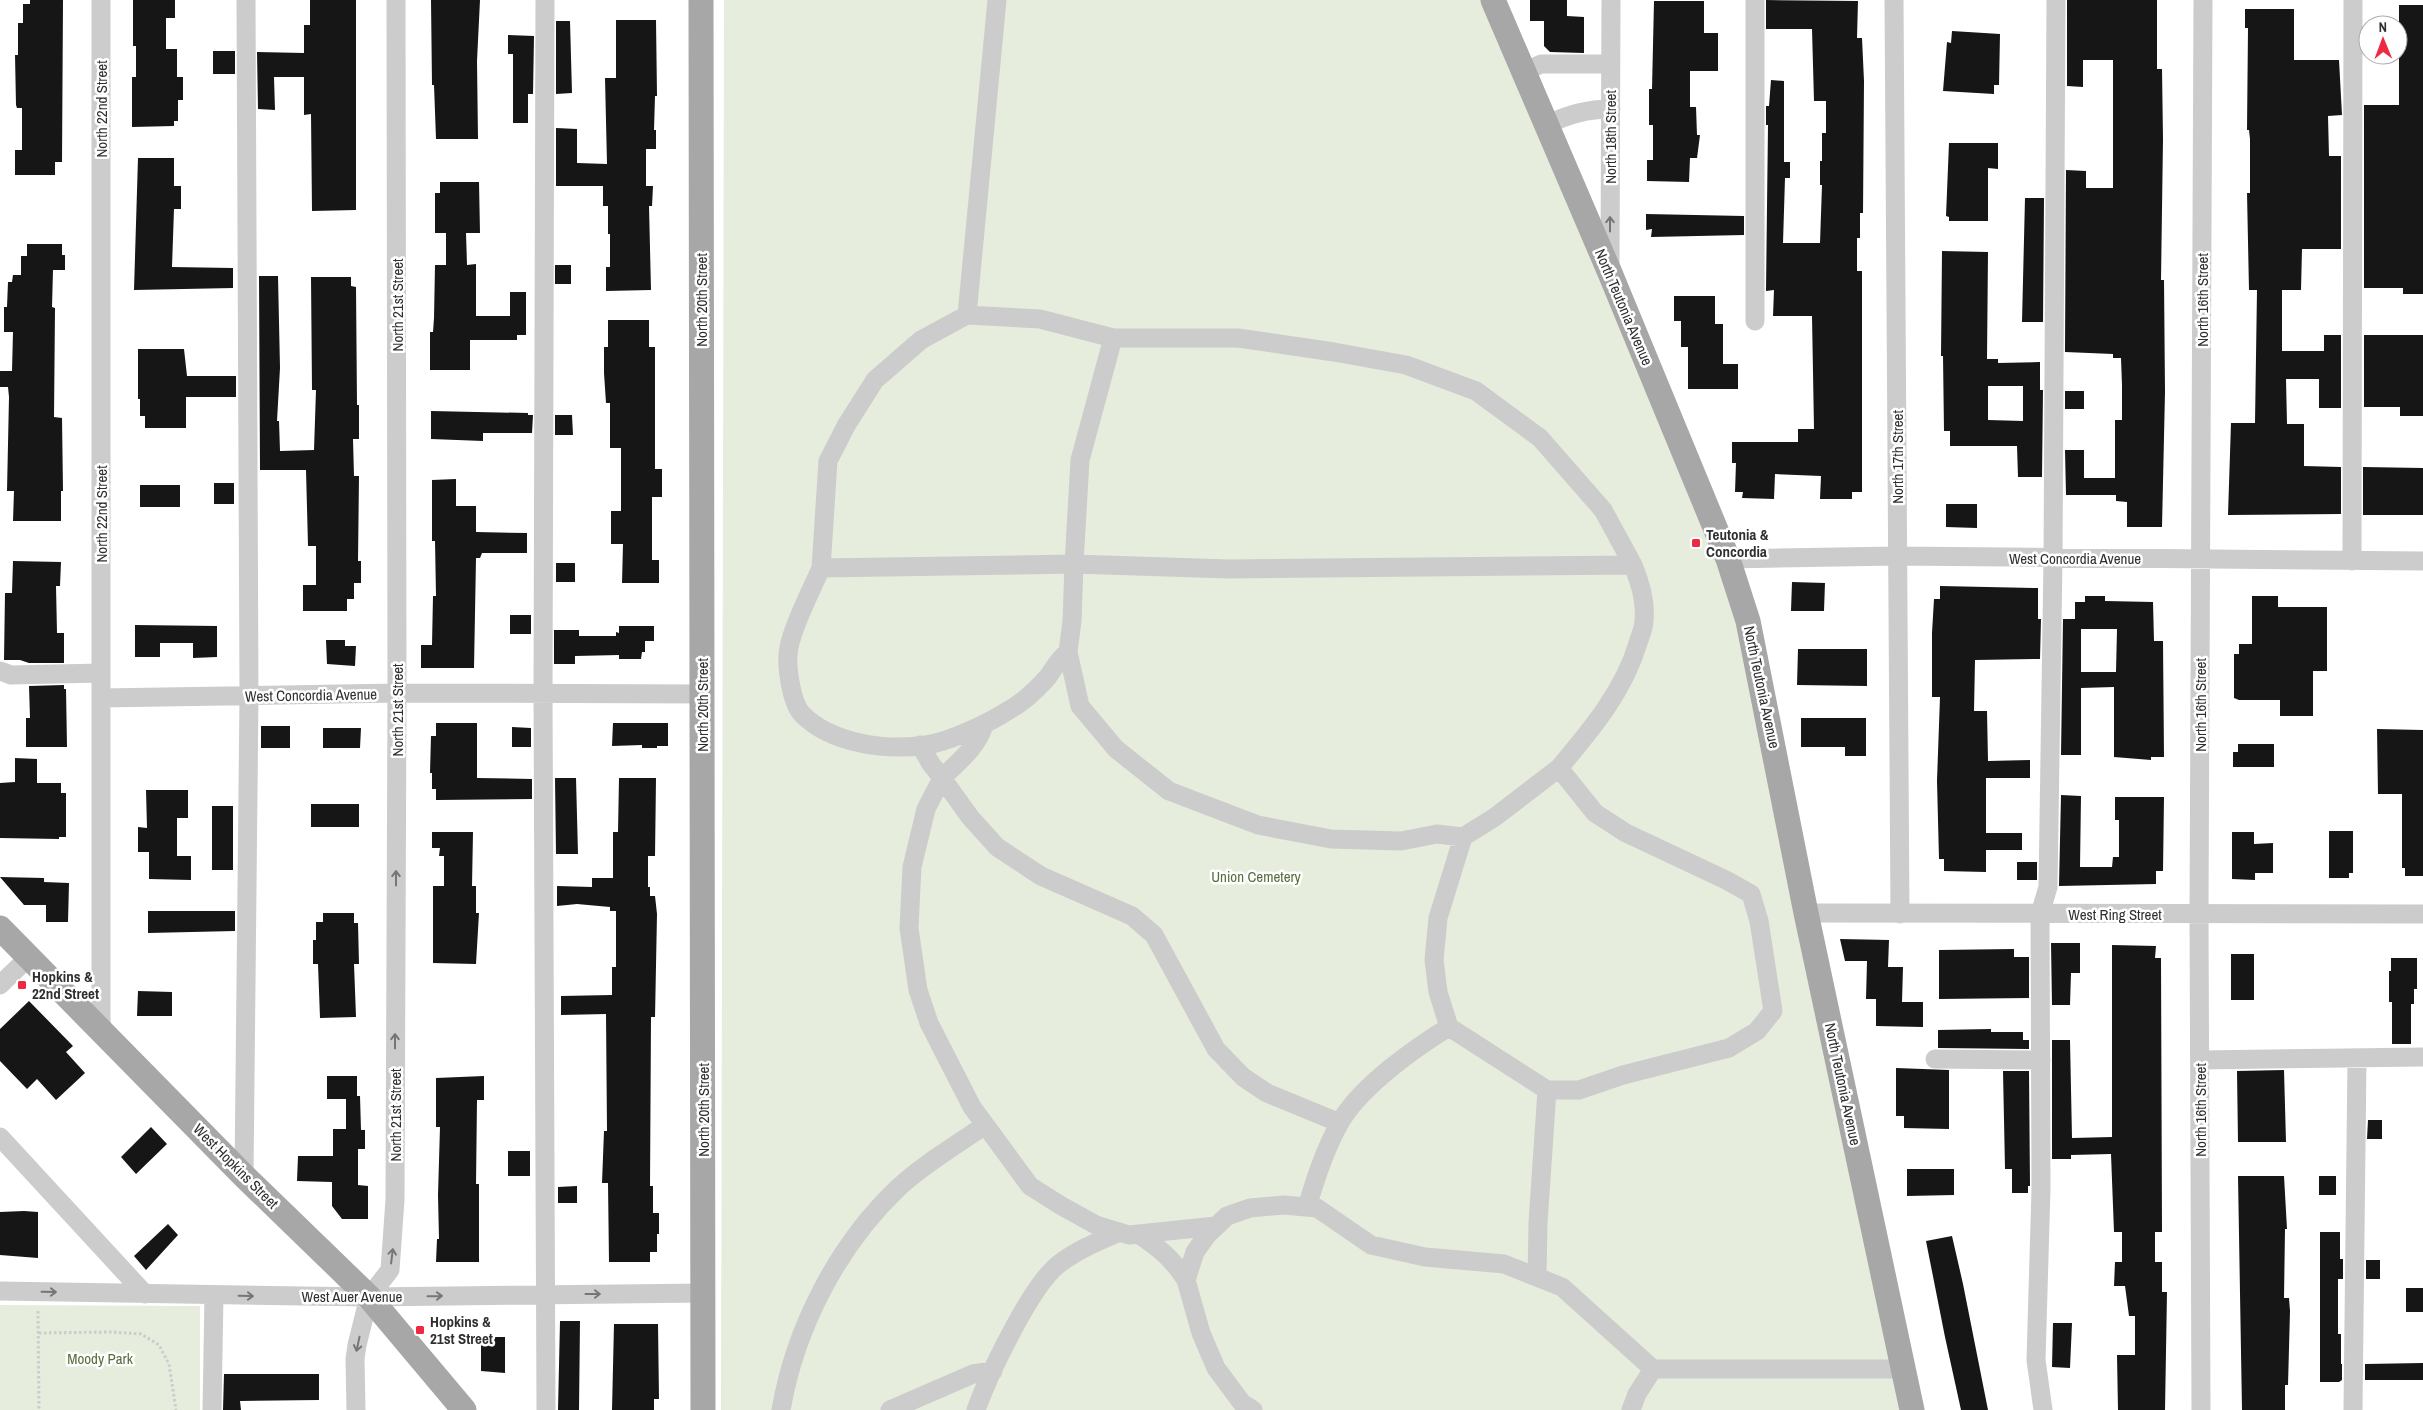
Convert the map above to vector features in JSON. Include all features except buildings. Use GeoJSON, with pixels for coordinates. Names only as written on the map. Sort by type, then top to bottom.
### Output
{"type":"FeatureCollection","features":[{"type":"Feature","properties":{"kind":"main road","name":"North 20th Street"},"geometry":{"type":"LineString","coordinates":[[701,0],[703,1410]]}},
{"type":"Feature","properties":{"kind":"main road","name":"North Teutonia Avenue"},"geometry":{"type":"LineString","coordinates":[[1493,0],[1610,273],[1728,559],[1748,621],[1806,913],[1912,1410]]}},
{"type":"Feature","properties":{"kind":"main road","name":"West Hopkins Street"},"geometry":{"type":"LineString","coordinates":[[0,928],[101,1028],[244,1176],[369,1297],[464,1410]]}},
{"type":"Feature","properties":{"kind":"street","name":"North 22nd Street"},"geometry":{"type":"LineString","coordinates":[[101,0],[101,1028]]}},
{"type":"Feature","properties":{"kind":"street"},"geometry":{"type":"LineString","coordinates":[[244,1176],[249,695],[246,0]]}},
{"type":"Feature","properties":{"kind":"street","name":"North 21st Street"},"geometry":{"type":"LineString","coordinates":[[356,1410],[355,1359],[369,1297],[390,1270],[393,1250],[397,693],[396,0]]}},
{"type":"Feature","properties":{"kind":"street"},"geometry":{"type":"LineString","coordinates":[[545,0],[543,693],[544,1294],[546,1410]]}},
{"type":"Feature","properties":{"kind":"street"},"geometry":{"type":"LineString","coordinates":[[967,315],[997,0]]}},
{"type":"Feature","properties":{"kind":"street","name":"North 18th Street"},"geometry":{"type":"LineString","coordinates":[[1610,273],[1611,0]]}},
{"type":"Feature","properties":{"kind":"street"},"geometry":{"type":"LineString","coordinates":[[1755,0],[1755,321]]}},
{"type":"Feature","properties":{"kind":"street","name":"North 17th Street"},"geometry":{"type":"LineString","coordinates":[[1894,0],[1900,914]]}},
{"type":"Feature","properties":{"kind":"street"},"geometry":{"type":"LineString","coordinates":[[2043,1410],[2036,1360],[2041,1189],[2040,914],[2048,887],[2053,558],[2056,0]]}},
{"type":"Feature","properties":{"kind":"street","name":"North 16th Street"},"geometry":{"type":"LineString","coordinates":[[2201,1410],[2199,914],[2203,0]]}},
{"type":"Feature","properties":{"kind":"street"},"geometry":{"type":"LineString","coordinates":[[2352,561],[2353,0]]}},
{"type":"Feature","properties":{"kind":"street"},"geometry":{"type":"LineString","coordinates":[[1524,72],[1541,64],[1611,64]]}},
{"type":"Feature","properties":{"kind":"street"},"geometry":{"type":"LineString","coordinates":[[1547,125],[1563,116],[1590,109],[1610,116]]}},
{"type":"Feature","properties":{"kind":"street"},"geometry":{"type":"LineString","coordinates":[[1068,652],[1060,658],[1046,678],[1011,710],[984,724],[920,746],[873,746],[831,735],[800,713],[790,682],[788,654],[799,618],[821,568],[828,462],[847,424],[876,380],[921,340],[967,315],[1040,319],[1113,338],[1238,338],[1334,352],[1406,365],[1476,391],[1540,438],[1603,510],[1634,565],[1643,594],[1644,622],[1634,655],[1619,688],[1588,734],[1559,768],[1495,817],[1463,837],[1437,834],[1401,841],[1331,839],[1258,826],[1169,791],[1116,749],[1080,706],[1068,652],[1072,621],[1080,460],[1113,338]]}},
{"type":"Feature","properties":{"kind":"street","name":"West Concordia Avenue"},"geometry":{"type":"LineString","coordinates":[[1728,559],[1897,556],[2423,561]]}},
{"type":"Feature","properties":{"kind":"street"},"geometry":{"type":"LineString","coordinates":[[821,568],[1074,564],[1229,569],[1634,565]]}},
{"type":"Feature","properties":{"kind":"street"},"geometry":{"type":"LineString","coordinates":[[0,671],[11,675],[101,673]]}},
{"type":"Feature","properties":{"kind":"street","name":"West Concordia Avenue"},"geometry":{"type":"LineString","coordinates":[[101,698],[397,693],[702,694]]}},
{"type":"Feature","properties":{"kind":"street"},"geometry":{"type":"LineString","coordinates":[[984,724],[981,736],[975,744],[942,778],[926,810],[912,867],[910,928],[918,990],[929,1023],[972,1107],[1030,1186],[1096,1224],[1129,1233],[1156,1245],[1175,1263],[1186,1280],[1201,1333],[1216,1368],[1242,1403],[1253,1410]]}},
{"type":"Feature","properties":{"kind":"street"},"geometry":{"type":"LineString","coordinates":[[920,746],[970,817],[997,847],[1041,876],[1132,916],[1154,935],[1216,1049],[1243,1077],[1267,1093],[1340,1123]]}},
{"type":"Feature","properties":{"kind":"street"},"geometry":{"type":"LineString","coordinates":[[1463,837],[1438,918],[1434,960],[1438,992],[1449,1027],[1518,1073],[1547,1090],[1579,1090],[1623,1075],[1729,1048],[1757,1031],[1774,1011],[1759,921],[1751,894],[1726,880],[1626,833],[1610,823],[1595,813],[1559,768]]}},
{"type":"Feature","properties":{"kind":"street","name":"West Ring Street"},"geometry":{"type":"LineString","coordinates":[[1806,913],[2423,914]]}},
{"type":"Feature","properties":{"kind":"street"},"geometry":{"type":"LineString","coordinates":[[0,985],[29,957]]}},
{"type":"Feature","properties":{"kind":"street"},"geometry":{"type":"LineString","coordinates":[[1308,1207],[1326,1150],[1340,1123],[1373,1084],[1418,1046],[1449,1027]]}},
{"type":"Feature","properties":{"kind":"street"},"geometry":{"type":"LineString","coordinates":[[2200,1060],[2423,1057]]}},
{"type":"Feature","properties":{"kind":"street"},"geometry":{"type":"LineString","coordinates":[[2354,1410],[2357,1058]]}},
{"type":"Feature","properties":{"kind":"street"},"geometry":{"type":"LineString","coordinates":[[1936,1059],[2041,1060]]}},
{"type":"Feature","properties":{"kind":"street"},"geometry":{"type":"LineString","coordinates":[[1538,1277],[1539,1206],[1547,1090]]}},
{"type":"Feature","properties":{"kind":"street"},"geometry":{"type":"LineString","coordinates":[[781,1410],[795,1354],[816,1304],[837,1264],[862,1227],[899,1187],[985,1125]]}},
{"type":"Feature","properties":{"kind":"street"},"geometry":{"type":"LineString","coordinates":[[0,1137],[145,1294]]}},
{"type":"Feature","properties":{"kind":"street"},"geometry":{"type":"LineString","coordinates":[[1186,1280],[1195,1252],[1226,1216],[1250,1208],[1284,1205],[1317,1208],[1344,1224],[1371,1245],[1425,1257],[1504,1264],[1562,1287],[1653,1369],[1902,1369]]}},
{"type":"Feature","properties":{"kind":"street"},"geometry":{"type":"LineString","coordinates":[[976,1410],[992,1371],[1036,1291],[1058,1264],[1090,1245],[1129,1233],[1216,1226]]}},
{"type":"Feature","properties":{"kind":"street","name":"West Auer Avenue"},"geometry":{"type":"LineString","coordinates":[[0,1291],[369,1297],[704,1294]]}},
{"type":"Feature","properties":{"kind":"street"},"geometry":{"type":"LineString","coordinates":[[212,1410],[214,1295]]}},
{"type":"Feature","properties":{"kind":"street"},"geometry":{"type":"LineString","coordinates":[[1631,1410],[1637,1394],[1653,1369]]}},
{"type":"Feature","properties":{"kind":"street"},"geometry":{"type":"LineString","coordinates":[[890,1410],[973,1374],[992,1371]]}},
{"type":"Feature","properties":{"kind":"path"},"geometry":{"type":"LineString","coordinates":[[38,1311],[39,1410]]}},
{"type":"Feature","properties":{"kind":"path"},"geometry":{"type":"LineString","coordinates":[[39,1333],[111,1332],[141,1334],[159,1345],[169,1364],[176,1410]]}},
{"type":"Feature","properties":{"kind":"green space","name":"Union Cemetery"},"geometry":{"type":"Polygon","coordinates":[[[724,0],[1493,0],[1728,559],[1912,1410],[721,1410],[724,0]]]}},
{"type":"Feature","properties":{"kind":"green space","name":"Moody Park"},"geometry":{"type":"Polygon","coordinates":[[[0,1305],[200,1306],[200,1410],[0,1410],[0,1305]]]}},
{"type":"Feature","properties":{"kind":"place","name":"Teutonia & Concordia"},"geometry":{"type":"Point","coordinates":[1696,543]}},
{"type":"Feature","properties":{"kind":"place","name":"Hopkins & 22nd Street"},"geometry":{"type":"Point","coordinates":[22,985]}},
{"type":"Feature","properties":{"kind":"place","name":"Hopkins & 21st Street"},"geometry":{"type":"Point","coordinates":[420,1330]}}]}
